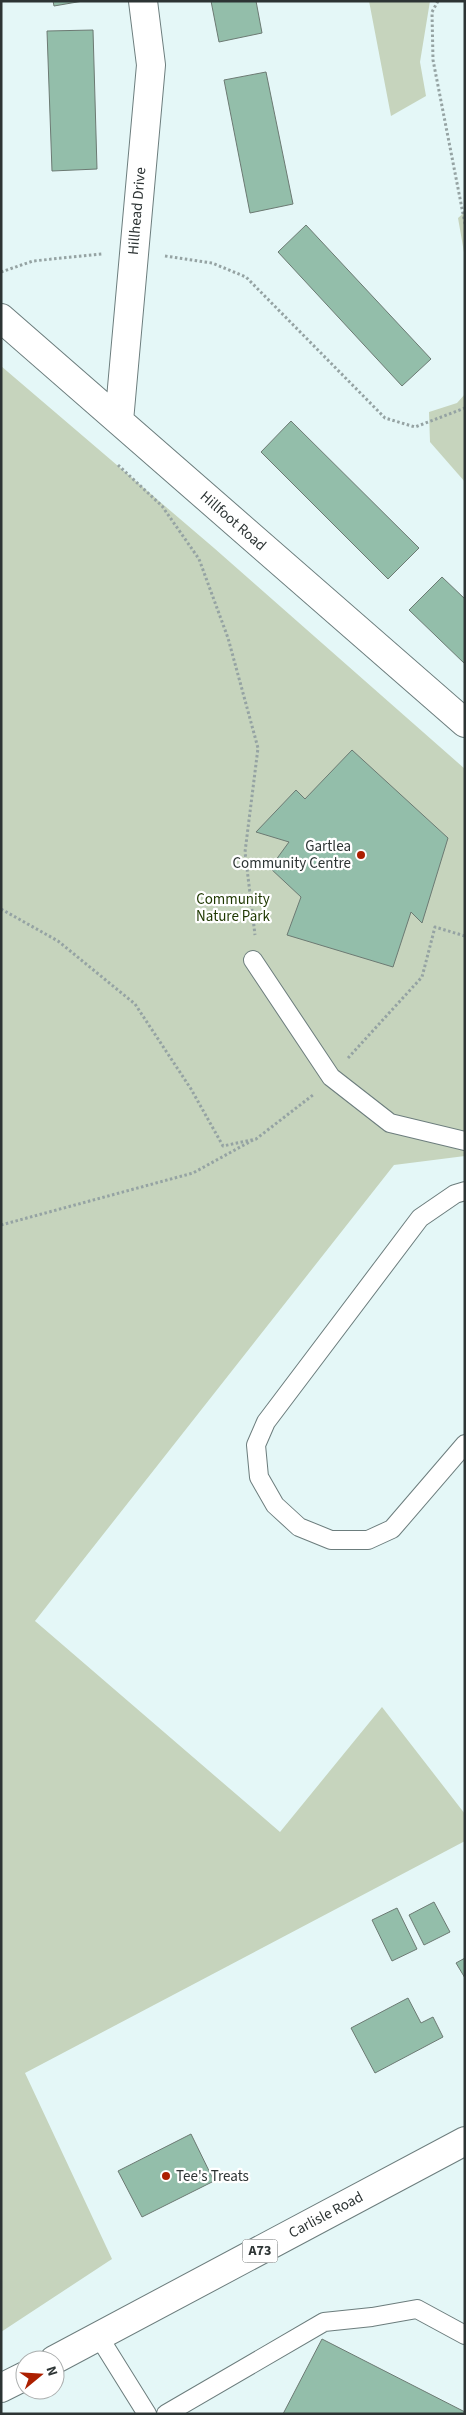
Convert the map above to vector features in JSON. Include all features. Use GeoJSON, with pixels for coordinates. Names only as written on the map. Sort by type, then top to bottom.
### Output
{"type":"FeatureCollection","features":[{"type":"Feature","properties":{"kind":"street","name":"Hillhead Drive"},"geometry":{"type":"LineString","coordinates":[[119,422],[151,65],[143,1]]}},
{"type":"Feature","properties":{"kind":"street","name":"Hillfoot Road"},"geometry":{"type":"LineString","coordinates":[[1,318],[465,723]]}},
{"type":"Feature","properties":{"kind":"street","name":"Carlisle Road"},"geometry":{"type":"LineString","coordinates":[[65,2354],[465,2141]]}},
{"type":"Feature","properties":{"kind":"street"},"geometry":{"type":"LineString","coordinates":[[1,2388],[15,2381]]}},
{"type":"Feature","properties":{"kind":"lane"},"geometry":{"type":"LineString","coordinates":[[253,960],[331,1077],[390,1123],[465,1141]]}},
{"type":"Feature","properties":{"kind":"lane"},"geometry":{"type":"LineString","coordinates":[[465,1191],[454,1194],[420,1218],[266,1422],[256,1445],[259,1477],[275,1505],[300,1527],[331,1540],[368,1540],[392,1529],[465,1444]]}},
{"type":"Feature","properties":{"kind":"lane"},"geometry":{"type":"LineString","coordinates":[[166,2414],[324,2322],[372,2317],[417,2309],[465,2335]]}},
{"type":"Feature","properties":{"kind":"lane"},"geometry":{"type":"LineString","coordinates":[[99,2336],[147,2414]]}},
{"type":"Feature","properties":{"kind":"path"},"geometry":{"type":"LineString","coordinates":[[438,1],[432,12],[433,60],[465,224]]}},
{"type":"Feature","properties":{"kind":"path"},"geometry":{"type":"LineString","coordinates":[[1,272],[33,261],[134,251],[212,263],[246,277],[385,418],[415,428],[465,408]]}},
{"type":"Feature","properties":{"kind":"path"},"geometry":{"type":"LineString","coordinates":[[115,462],[162,506],[200,559],[228,638],[258,748],[245,852],[257,947],[253,960]]}},
{"type":"Feature","properties":{"kind":"path"},"geometry":{"type":"LineString","coordinates":[[1,909],[58,941],[135,1004],[190,1089],[223,1146],[256,1139]]}},
{"type":"Feature","properties":{"kind":"path"},"geometry":{"type":"LineString","coordinates":[[1,1225],[193,1173],[256,1139],[310,1098],[422,977],[435,927],[465,936]]}},
{"type":"Feature","properties":{"kind":"green space"},"geometry":{"type":"Polygon","coordinates":[[[369,1],[430,1],[420,62],[426,96],[391,116],[369,1]]]}},
{"type":"Feature","properties":{"kind":"green space"},"geometry":{"type":"Polygon","coordinates":[[[465,212],[465,258],[458,218],[465,212]]]}},
{"type":"Feature","properties":{"kind":"green space","name":"Community Nature Park"},"geometry":{"type":"Polygon","coordinates":[[[1,366],[214,548],[465,769],[465,1156],[394,1165],[35,1621],[280,1832],[382,1707],[465,1814],[465,1841],[25,2073],[112,2259],[1,2332],[1,366]]]}},
{"type":"Feature","properties":{"kind":"green space"},"geometry":{"type":"Polygon","coordinates":[[[465,394],[465,482],[430,442],[429,412],[457,403],[465,394]]]}},
{"type":"Feature","properties":{"kind":"building"},"geometry":{"type":"Polygon","coordinates":[[[53,1],[83,1],[54,6],[53,1]]]}},
{"type":"Feature","properties":{"kind":"building"},"geometry":{"type":"Polygon","coordinates":[[[211,1],[256,1],[262,33],[219,42],[211,1]]]}},
{"type":"Feature","properties":{"kind":"building"},"geometry":{"type":"Polygon","coordinates":[[[93,30],[97,169],[52,171],[47,31],[93,30]]]}},
{"type":"Feature","properties":{"kind":"building"},"geometry":{"type":"Polygon","coordinates":[[[266,72],[293,204],[250,213],[224,80],[266,72]]]}},
{"type":"Feature","properties":{"kind":"building"},"geometry":{"type":"Polygon","coordinates":[[[306,225],[431,359],[402,386],[278,252],[306,225]]]}},
{"type":"Feature","properties":{"kind":"building"},"geometry":{"type":"Polygon","coordinates":[[[291,421],[419,548],[388,579],[261,452],[291,421]]]}},
{"type":"Feature","properties":{"kind":"building"},"geometry":{"type":"Polygon","coordinates":[[[442,577],[465,599],[465,664],[409,610],[442,577]]]}},
{"type":"Feature","properties":{"kind":"building","name":"Gartlea Community Centre"},"geometry":{"type":"Polygon","coordinates":[[[352,750],[448,838],[422,923],[411,912],[393,967],[287,935],[301,897],[270,868],[289,842],[256,832],[296,790],[305,799],[352,750]]]}},
{"type":"Feature","properties":{"kind":"building"},"geometry":{"type":"Polygon","coordinates":[[[434,1902],[450,1932],[424,1945],[409,1915],[434,1902]]]}},
{"type":"Feature","properties":{"kind":"building"},"geometry":{"type":"Polygon","coordinates":[[[397,1908],[417,1949],[392,1961],[372,1920],[397,1908]]]}},
{"type":"Feature","properties":{"kind":"building"},"geometry":{"type":"Polygon","coordinates":[[[465,1958],[465,1978],[456,1963],[465,1958]]]}},
{"type":"Feature","properties":{"kind":"building"},"geometry":{"type":"Polygon","coordinates":[[[408,1998],[421,2023],[433,2017],[443,2037],[375,2073],[351,2028],[408,1998]]]}},
{"type":"Feature","properties":{"kind":"building","name":"Tee's Treats"},"geometry":{"type":"Polygon","coordinates":[[[191,2134],[214,2181],[142,2217],[118,2171],[191,2134]]]}},
{"type":"Feature","properties":{"kind":"building"},"geometry":{"type":"Polygon","coordinates":[[[322,2339],[465,2412],[465,2414],[283,2414],[322,2339]]]}},
{"type":"Feature","properties":{"kind":"place","name":"Gartlea Community Centre"},"geometry":{"type":"Point","coordinates":[361,855]}},
{"type":"Feature","properties":{"kind":"place","name":"Tee's Treats"},"geometry":{"type":"Point","coordinates":[166,2176]}}]}
